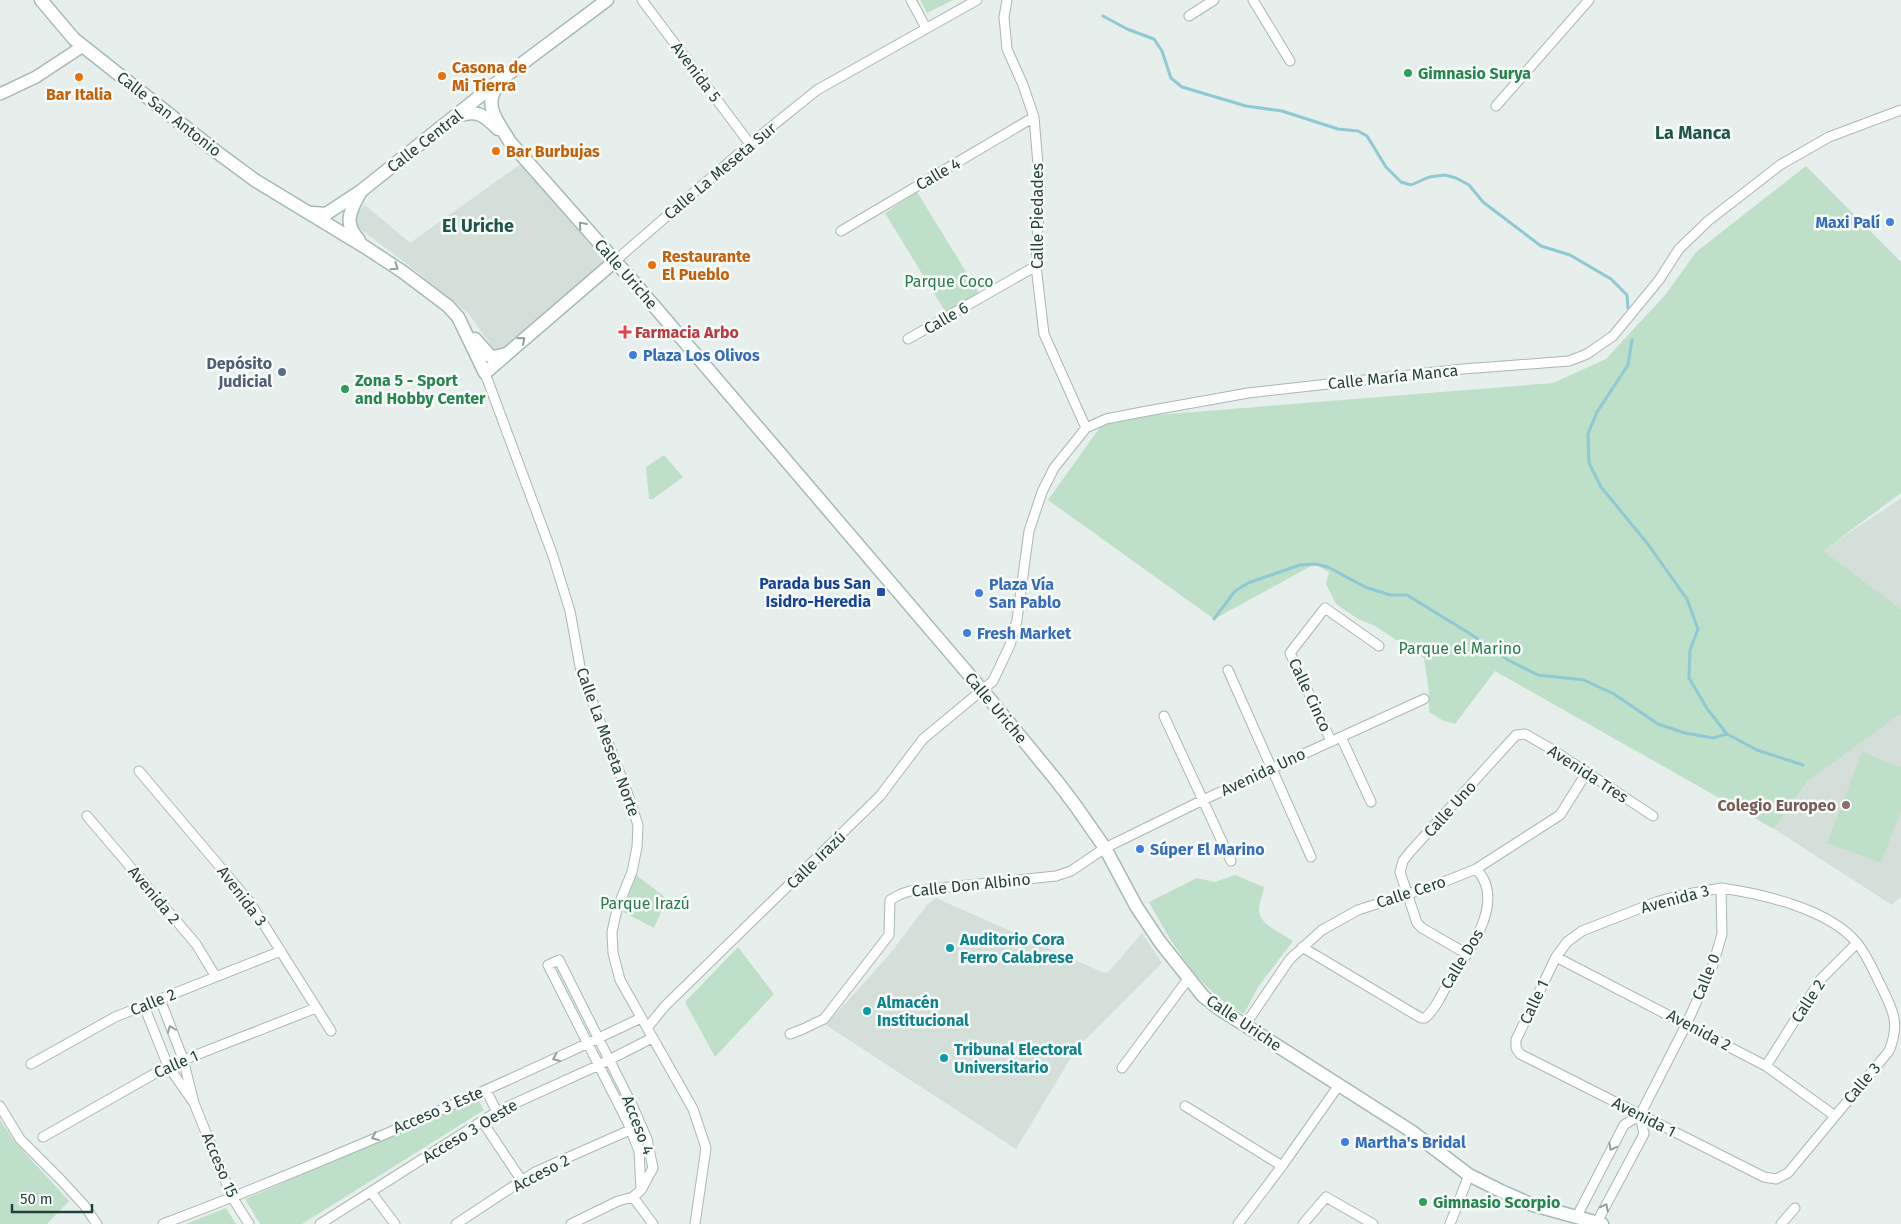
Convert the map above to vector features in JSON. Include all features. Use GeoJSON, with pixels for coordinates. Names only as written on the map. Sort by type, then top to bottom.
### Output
{"type":"FeatureCollection","features":[{"type":"Feature","properties":{"kind":"main road","name":"Calle San Antonio"},"geometry":{"type":"LineString","coordinates":[[41,0],[82,46],[218,154],[256,181],[309,213]]}},
{"type":"Feature","properties":{"kind":"main road","name":"Calle Central"},"geometry":{"type":"LineString","coordinates":[[309,213],[326,214],[362,191],[601,2]]}},
{"type":"Feature","properties":{"kind":"main road","name":"Calle Uriche"},"geometry":{"type":"LineString","coordinates":[[504,77],[493,93],[490,103],[497,122],[510,142],[615,261],[983,691],[1075,804],[1105,848],[1140,913],[1188,979],[1203,996],[1411,1132],[1469,1175],[1533,1205],[1600,1223]]}},
{"type":"Feature","properties":{"kind":"main road"},"geometry":{"type":"LineString","coordinates":[[458,115],[477,112],[496,127],[510,142]]}},
{"type":"Feature","properties":{"kind":"main road"},"geometry":{"type":"LineString","coordinates":[[362,191],[350,213],[349,219],[352,232],[365,247]]}},
{"type":"Feature","properties":{"kind":"main road","name":"Calle La Meseta Norte"},"geometry":{"type":"LineString","coordinates":[[309,213],[404,272],[448,306],[458,317],[485,373]]}},
{"type":"Feature","properties":{"kind":"main road"},"geometry":{"type":"LineString","coordinates":[[602,247],[608,263],[602,273]]}},
{"type":"Feature","properties":{"kind":"main road","name":"Calle La Meseta Sur"},"geometry":{"type":"LineString","coordinates":[[485,373],[615,261]]}},
{"type":"Feature","properties":{"kind":"main road"},"geometry":{"type":"LineString","coordinates":[[458,317],[490,356],[506,354]]}},
{"type":"Feature","properties":{"kind":"street","name":"Avenida 5"},"geometry":{"type":"LineString","coordinates":[[642,0],[750,144]]}},
{"type":"Feature","properties":{"kind":"street"},"geometry":{"type":"LineString","coordinates":[[911,0],[926,28]]}},
{"type":"Feature","properties":{"kind":"street","name":"Calle La Meseta Sur"},"geometry":{"type":"LineString","coordinates":[[615,261],[750,144],[817,90],[977,0]]}},
{"type":"Feature","properties":{"kind":"street","name":"Calle Piedades"},"geometry":{"type":"LineString","coordinates":[[1007,0],[1004,17],[1007,49],[1023,85],[1034,117],[1040,189],[1036,266],[1044,334],[1086,428]]}},
{"type":"Feature","properties":{"kind":"street"},"geometry":{"type":"LineString","coordinates":[[1189,16],[1214,0]]}},
{"type":"Feature","properties":{"kind":"street"},"geometry":{"type":"LineString","coordinates":[[1253,0],[1290,61]]}},
{"type":"Feature","properties":{"kind":"street"},"geometry":{"type":"LineString","coordinates":[[1496,106],[1589,0]]}},
{"type":"Feature","properties":{"kind":"street"},"geometry":{"type":"LineString","coordinates":[[0,94],[36,77],[82,46]]}},
{"type":"Feature","properties":{"kind":"street","name":"Calle María Manca"},"geometry":{"type":"LineString","coordinates":[[983,691],[993,681],[1010,645],[1017,620],[1029,531],[1042,492],[1054,468],[1086,428],[1106,419],[1248,393],[1463,369],[1569,361],[1587,354],[1613,336],[1659,280],[1679,249],[1708,221],[1780,165],[1829,137],[1901,110]]}},
{"type":"Feature","properties":{"kind":"street","name":"Calle 4"},"geometry":{"type":"LineString","coordinates":[[841,231],[1034,117]]}},
{"type":"Feature","properties":{"kind":"street","name":"Calle 6"},"geometry":{"type":"LineString","coordinates":[[908,339],[1036,266]]}},
{"type":"Feature","properties":{"kind":"street","name":"Calle La Meseta Norte"},"geometry":{"type":"LineString","coordinates":[[485,373],[553,556],[570,611],[581,672],[638,826],[637,847],[632,872],[617,909],[612,932],[613,953],[620,980],[693,1109],[706,1148],[695,1224]]}},
{"type":"Feature","properties":{"kind":"street","name":"Calle Cinco"},"geometry":{"type":"LineString","coordinates":[[1331,741],[1290,653],[1324,608],[1379,646]]}},
{"type":"Feature","properties":{"kind":"street"},"geometry":{"type":"LineString","coordinates":[[1228,670],[1311,857]]}},
{"type":"Feature","properties":{"kind":"street","name":"Calle Irazú"},"geometry":{"type":"LineString","coordinates":[[647,1028],[665,1006],[880,796],[923,739],[983,691]]}},
{"type":"Feature","properties":{"kind":"street","name":"Avenida Uno"},"geometry":{"type":"LineString","coordinates":[[1105,848],[1272,767],[1424,699]]}},
{"type":"Feature","properties":{"kind":"street"},"geometry":{"type":"LineString","coordinates":[[1164,716],[1231,861]]}},
{"type":"Feature","properties":{"kind":"street","name":"Avenida Tres"},"geometry":{"type":"LineString","coordinates":[[1521,734],[1532,738],[1587,772],[1653,816]]}},
{"type":"Feature","properties":{"kind":"street","name":"Calle Uno"},"geometry":{"type":"LineString","coordinates":[[1467,954],[1422,928],[1414,916],[1400,872],[1403,861],[1516,735],[1521,734]]}},
{"type":"Feature","properties":{"kind":"street"},"geometry":{"type":"LineString","coordinates":[[1341,737],[1371,802]]}},
{"type":"Feature","properties":{"kind":"street","name":"Avenida 3"},"geometry":{"type":"LineString","coordinates":[[139,771],[249,901],[331,1031]]}},
{"type":"Feature","properties":{"kind":"street","name":"Calle Cero"},"geometry":{"type":"LineString","coordinates":[[1245,1025],[1280,971],[1302,947],[1331,924],[1358,910],[1436,885],[1476,869],[1560,815],[1587,772]]}},
{"type":"Feature","properties":{"kind":"street","name":"Avenida 2"},"geometry":{"type":"LineString","coordinates":[[87,816],[196,944],[216,977]]}},
{"type":"Feature","properties":{"kind":"street","name":"Calle Don Albino"},"geometry":{"type":"LineString","coordinates":[[790,1034],[803,1030],[824,1019],[889,935],[890,903],[894,897],[910,891],[1056,876],[1071,871],[1105,848]]}},
{"type":"Feature","properties":{"kind":"street","name":"Calle Dos"},"geometry":{"type":"LineString","coordinates":[[1302,947],[1421,1018],[1425,1018],[1482,928],[1488,893],[1484,879],[1476,869]]}},
{"type":"Feature","properties":{"kind":"street","name":"Avenida 3"},"geometry":{"type":"LineString","coordinates":[[1556,957],[1567,942],[1582,931],[1677,896],[1721,888],[1753,892],[1792,904],[1831,922],[1857,943]]}},
{"type":"Feature","properties":{"kind":"street","name":"Calle 0"},"geometry":{"type":"LineString","coordinates":[[1577,1216],[1624,1125],[1640,1115],[1687,1024],[1712,965],[1722,934],[1721,888]]}},
{"type":"Feature","properties":{"kind":"street","name":"Calle 2"},"geometry":{"type":"LineString","coordinates":[[1766,1066],[1821,979],[1857,943]]}},
{"type":"Feature","properties":{"kind":"street","name":"Calle 3"},"geometry":{"type":"LineString","coordinates":[[1776,1179],[1788,1173],[1888,1051],[1894,1037],[1896,1023],[1892,1006],[1857,943]]}},
{"type":"Feature","properties":{"kind":"street","name":"Calle 2"},"geometry":{"type":"LineString","coordinates":[[30,1064],[115,1017],[281,951]]}},
{"type":"Feature","properties":{"kind":"street","name":"Avenida 2"},"geometry":{"type":"LineString","coordinates":[[1556,957],[1766,1066],[1835,1116]]}},
{"type":"Feature","properties":{"kind":"street","name":"Calle 1"},"geometry":{"type":"LineString","coordinates":[[1516,1048],[1516,1040],[1556,957]]}},
{"type":"Feature","properties":{"kind":"street","name":"Acceso 4"},"geometry":{"type":"LineString","coordinates":[[559,960],[634,1107],[647,1139],[653,1168],[641,1190],[638,1151],[630,1130],[548,966],[559,960]]}},
{"type":"Feature","properties":{"kind":"street"},"geometry":{"type":"LineString","coordinates":[[1122,1068],[1188,979]]}},
{"type":"Feature","properties":{"kind":"street"},"geometry":{"type":"LineString","coordinates":[[160,999],[183,1059],[194,1104]]}},
{"type":"Feature","properties":{"kind":"street"},"geometry":{"type":"LineString","coordinates":[[144,1006],[168,1066],[194,1104]]}},
{"type":"Feature","properties":{"kind":"street","name":"Calle 1"},"geometry":{"type":"LineString","coordinates":[[43,1137],[168,1066],[316,1008]]}},
{"type":"Feature","properties":{"kind":"street","name":"Acceso 3 Este"},"geometry":{"type":"LineString","coordinates":[[163,1224],[232,1197],[486,1090],[641,1018]]}},
{"type":"Feature","properties":{"kind":"street","name":"Acceso 3 Oeste"},"geometry":{"type":"LineString","coordinates":[[320,1224],[497,1112],[597,1066],[652,1038]]}},
{"type":"Feature","properties":{"kind":"street","name":"Avenida 1"},"geometry":{"type":"LineString","coordinates":[[1516,1048],[1520,1054],[1640,1115],[1764,1177],[1776,1179]]}},
{"type":"Feature","properties":{"kind":"street"},"geometry":{"type":"LineString","coordinates":[[1238,1224],[1340,1085]]}},
{"type":"Feature","properties":{"kind":"street"},"geometry":{"type":"LineString","coordinates":[[486,1090],[497,1112]]}},
{"type":"Feature","properties":{"kind":"street","name":"Acceso 15"},"geometry":{"type":"LineString","coordinates":[[194,1104],[232,1197],[249,1224]]}},
{"type":"Feature","properties":{"kind":"street"},"geometry":{"type":"LineString","coordinates":[[0,1106],[20,1139],[84,1205],[97,1224]]}},
{"type":"Feature","properties":{"kind":"street"},"geometry":{"type":"LineString","coordinates":[[1185,1106],[1282,1166]]}},
{"type":"Feature","properties":{"kind":"street"},"geometry":{"type":"LineString","coordinates":[[1600,1223],[1644,1134],[1640,1115]]}},
{"type":"Feature","properties":{"kind":"street"},"geometry":{"type":"LineString","coordinates":[[482,1121],[522,1181]]}},
{"type":"Feature","properties":{"kind":"street","name":"Acceso 2"},"geometry":{"type":"LineString","coordinates":[[456,1224],[535,1172],[630,1130]]}},
{"type":"Feature","properties":{"kind":"street"},"geometry":{"type":"LineString","coordinates":[[1450,1224],[1469,1175]]}},
{"type":"Feature","properties":{"kind":"street"},"geometry":{"type":"LineString","coordinates":[[571,1224],[618,1201],[633,1197],[641,1190]]}},
{"type":"Feature","properties":{"kind":"street"},"geometry":{"type":"LineString","coordinates":[[372,1192],[395,1224]]}},
{"type":"Feature","properties":{"kind":"street"},"geometry":{"type":"LineString","coordinates":[[633,1197],[654,1224]]}},
{"type":"Feature","properties":{"kind":"street"},"geometry":{"type":"LineString","coordinates":[[1303,1224],[1324,1198],[1329,1197],[1373,1224]]}},
{"type":"Feature","properties":{"kind":"street"},"geometry":{"type":"LineString","coordinates":[[1780,1224],[1795,1208]]}},
{"type":"Feature","properties":{"kind":"shaded area"},"geometry":{"type":"Polygon","coordinates":[[[522,163],[606,264],[502,353],[495,351],[469,314],[355,225],[355,215],[365,205],[410,243],[522,163]]]}},
{"type":"Feature","properties":{"kind":"shaded area"},"geometry":{"type":"Polygon","coordinates":[[[1901,498],[1901,609],[1822,551],[1901,498]]]}},
{"type":"Feature","properties":{"kind":"shaded area","name":"Colegio Europeo"},"geometry":{"type":"Polygon","coordinates":[[[1901,711],[1901,896],[1892,905],[1774,829],[1808,781],[1901,711]]]}},
{"type":"Feature","properties":{"kind":"shaded area"},"geometry":{"type":"Polygon","coordinates":[[[936,898],[1102,972],[1106,973],[1110,970],[1142,933],[1162,963],[1076,1049],[1016,1149],[826,1025],[889,955],[927,905],[936,898]]]}},
{"type":"Feature","properties":{"kind":"green space"},"geometry":{"type":"Polygon","coordinates":[[[920,0],[953,0],[927,13],[920,0]]]}},
{"type":"Feature","properties":{"kind":"green space","name":"Parque el Marino"},"geometry":{"type":"Polygon","coordinates":[[[1806,166],[1901,262],[1901,493],[1823,551],[1901,609],[1901,713],[1808,781],[1774,829],[1495,671],[1455,724],[1442,720],[1429,712],[1429,692],[1424,658],[1375,626],[1358,619],[1336,604],[1326,584],[1329,572],[1315,564],[1214,619],[1048,500],[1106,419],[1553,383],[1606,359],[1666,294],[1696,252],[1806,166]]]}},
{"type":"Feature","properties":{"kind":"green space","name":"Parque Coco"},"geometry":{"type":"Polygon","coordinates":[[[917,192],[979,293],[946,313],[885,213],[917,192]]]}},
{"type":"Feature","properties":{"kind":"green space"},"geometry":{"type":"Polygon","coordinates":[[[664,455],[683,477],[653,499],[649,499],[646,467],[664,455]]]}},
{"type":"Feature","properties":{"kind":"green space"},"geometry":{"type":"Polygon","coordinates":[[[1862,752],[1901,767],[1901,810],[1881,863],[1827,843],[1862,752]]]}},
{"type":"Feature","properties":{"kind":"green space","name":"Parque Irazú"},"geometry":{"type":"Polygon","coordinates":[[[636,875],[670,901],[662,910],[654,928],[623,912],[636,875]]]}},
{"type":"Feature","properties":{"kind":"green space"},"geometry":{"type":"Polygon","coordinates":[[[1235,875],[1264,887],[1259,907],[1260,915],[1272,928],[1293,941],[1258,987],[1244,1014],[1228,1005],[1214,993],[1189,966],[1167,934],[1149,902],[1197,878],[1215,882],[1235,875]]]}},
{"type":"Feature","properties":{"kind":"green space"},"geometry":{"type":"Polygon","coordinates":[[[738,947],[774,994],[715,1057],[685,1002],[738,947]]]}},
{"type":"Feature","properties":{"kind":"green space"},"geometry":{"type":"Polygon","coordinates":[[[478,1100],[484,1110],[302,1224],[260,1224],[245,1199],[478,1100]]]}},
{"type":"Feature","properties":{"kind":"green space"},"geometry":{"type":"Polygon","coordinates":[[[0,1120],[15,1142],[69,1201],[47,1224],[0,1224],[0,1120]]]}},
{"type":"Feature","properties":{"kind":"green space"},"geometry":{"type":"Polygon","coordinates":[[[226,1208],[236,1224],[186,1224],[226,1208]]]}},
{"type":"Feature","properties":{"kind":"waterway"},"geometry":{"type":"LineString","coordinates":[[1103,16],[1127,29],[1154,39],[1162,51],[1171,78],[1182,87],[1246,106],[1282,111],[1338,129],[1358,131],[1367,136],[1386,167],[1401,182],[1411,185],[1429,177],[1445,175],[1469,185],[1483,202],[1541,246],[1570,255],[1611,279],[1627,295],[1628,308]]}},
{"type":"Feature","properties":{"kind":"waterway"},"geometry":{"type":"LineString","coordinates":[[1632,340],[1628,365],[1597,412],[1588,434],[1589,463],[1601,487],[1647,543],[1687,599],[1698,629],[1690,650],[1689,678],[1708,710],[1727,734]]}},
{"type":"Feature","properties":{"kind":"waterway"},"geometry":{"type":"LineString","coordinates":[[1214,619],[1235,591],[1248,583],[1300,565],[1315,564],[1328,567],[1365,587],[1390,595],[1407,595],[1469,633],[1508,660],[1538,675],[1584,680],[1614,694],[1658,724],[1685,733],[1713,738],[1727,734],[1757,750],[1803,765]]}},
{"type":"Feature","properties":{"kind":"place","name":"Gimnasio Surya"},"geometry":{"type":"Point","coordinates":[1408,73]}},
{"type":"Feature","properties":{"kind":"place","name":"Casona de Mi Tierra"},"geometry":{"type":"Point","coordinates":[442,76]}},
{"type":"Feature","properties":{"kind":"place","name":"Bar Italia"},"geometry":{"type":"Point","coordinates":[79,77]}},
{"type":"Feature","properties":{"kind":"place","name":"Bar Burbujas"},"geometry":{"type":"Point","coordinates":[496,151]}},
{"type":"Feature","properties":{"kind":"place","name":"Maxi Palí"},"geometry":{"type":"Point","coordinates":[1890,222]}},
{"type":"Feature","properties":{"kind":"place","name":"Restaurante El Pueblo"},"geometry":{"type":"Point","coordinates":[652,265]}},
{"type":"Feature","properties":{"kind":"place","name":"Farmacia Arbo"},"geometry":{"type":"Point","coordinates":[625,332]}},
{"type":"Feature","properties":{"kind":"place","name":"Plaza Los Olivos"},"geometry":{"type":"Point","coordinates":[633,355]}},
{"type":"Feature","properties":{"kind":"place","name":"Depósito Judicial"},"geometry":{"type":"Point","coordinates":[282,372]}},
{"type":"Feature","properties":{"kind":"place","name":"Zona 5 - Sport and Hobby Center"},"geometry":{"type":"Point","coordinates":[345,389]}},
{"type":"Feature","properties":{"kind":"place","name":"Parada bus San Isidro-Heredia"},"geometry":{"type":"Point","coordinates":[881,592]}},
{"type":"Feature","properties":{"kind":"place","name":"Plaza Vía San Pablo"},"geometry":{"type":"Point","coordinates":[979,593]}},
{"type":"Feature","properties":{"kind":"place","name":"Fresh Market"},"geometry":{"type":"Point","coordinates":[967,633]}},
{"type":"Feature","properties":{"kind":"place","name":"Colegio Europeo"},"geometry":{"type":"Point","coordinates":[1846,805]}},
{"type":"Feature","properties":{"kind":"place","name":"Súper El Marino"},"geometry":{"type":"Point","coordinates":[1140,849]}},
{"type":"Feature","properties":{"kind":"place","name":"Auditorio Cora Ferro Calabrese"},"geometry":{"type":"Point","coordinates":[950,948]}},
{"type":"Feature","properties":{"kind":"place","name":"Almacén Institucional"},"geometry":{"type":"Point","coordinates":[867,1011]}},
{"type":"Feature","properties":{"kind":"place","name":"Tribunal Electoral Universitario"},"geometry":{"type":"Point","coordinates":[944,1058]}},
{"type":"Feature","properties":{"kind":"place","name":"Martha's Bridal"},"geometry":{"type":"Point","coordinates":[1345,1142]}},
{"type":"Feature","properties":{"kind":"place","name":"Gimnasio Scorpio"},"geometry":{"type":"Point","coordinates":[1423,1202]}},
{"type":"Feature","properties":{"kind":"district","name":"La Manca"},"geometry":{"type":"Point","coordinates":[1693,133]}},
{"type":"Feature","properties":{"kind":"district","name":"El Uriche"},"geometry":{"type":"Point","coordinates":[478,226]}}]}
